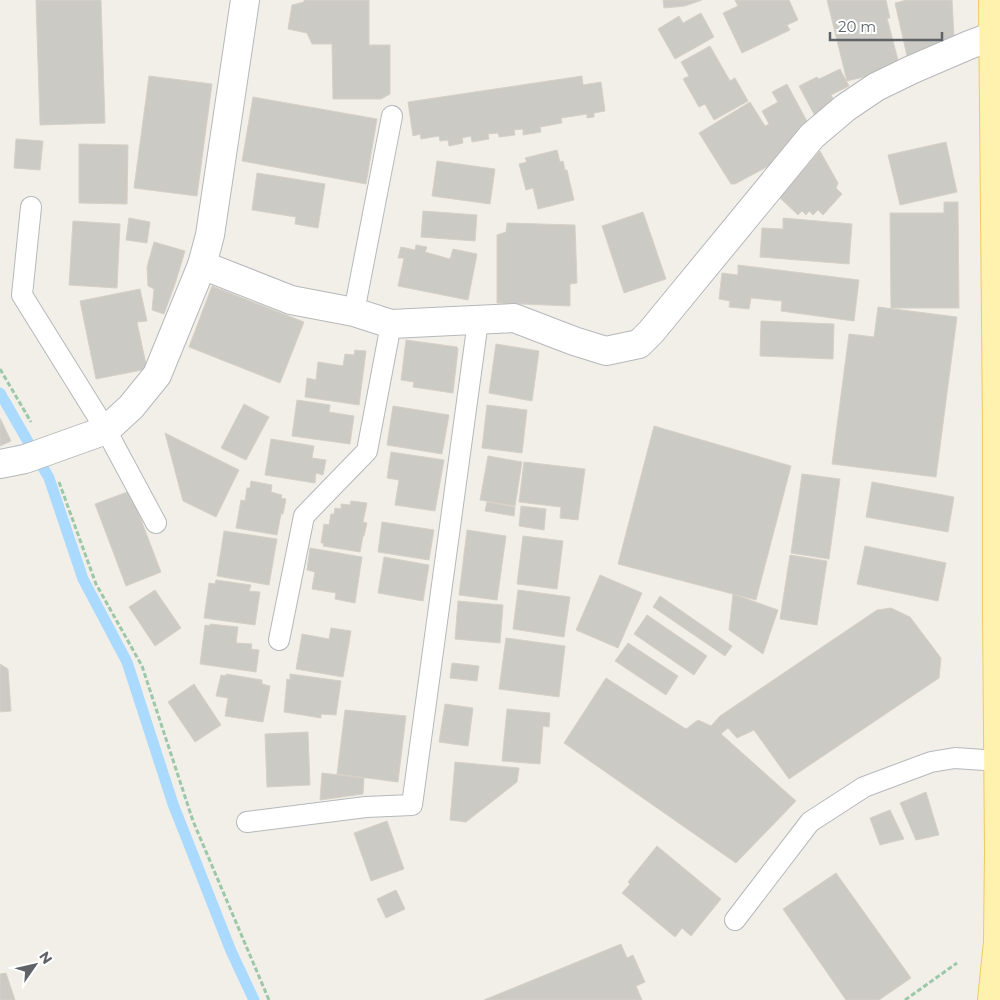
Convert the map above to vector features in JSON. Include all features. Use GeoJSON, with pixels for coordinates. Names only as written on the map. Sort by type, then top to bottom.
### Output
{"type":"FeatureCollection","features":[{"type":"Feature","properties":{"kind":"main road"},"geometry":{"type":"LineString","coordinates":[[992,1000],[998,933],[999,851],[993,0]]}},
{"type":"Feature","properties":{"kind":"street"},"geometry":{"type":"LineString","coordinates":[[24,458],[106,430],[131,407],[157,374],[202,265],[210,235],[245,0]]}},
{"type":"Feature","properties":{"kind":"street"},"geometry":{"type":"LineString","coordinates":[[202,265],[290,300],[354,312],[392,324],[514,318],[606,351],[639,344],[818,130],[845,108],[876,87],[911,70],[993,36]]}},
{"type":"Feature","properties":{"kind":"lane"},"geometry":{"type":"LineString","coordinates":[[354,312],[392,116]]}},
{"type":"Feature","properties":{"kind":"lane"},"geometry":{"type":"LineString","coordinates":[[31,207],[22,296],[106,430],[156,523]]}},
{"type":"Feature","properties":{"kind":"lane"},"geometry":{"type":"LineString","coordinates":[[247,822],[366,807],[412,805],[478,320]]}},
{"type":"Feature","properties":{"kind":"lane"},"geometry":{"type":"LineString","coordinates":[[279,640],[304,516],[367,451],[392,324]]}},
{"type":"Feature","properties":{"kind":"lane"},"geometry":{"type":"LineString","coordinates":[[735,920],[810,822],[864,787],[931,762],[955,758],[999,761]]}},
{"type":"Feature","properties":{"kind":"path"},"geometry":{"type":"LineString","coordinates":[[0,369],[24,458],[142,666],[193,821],[270,1000]]}},
{"type":"Feature","properties":{"kind":"path"},"geometry":{"type":"LineString","coordinates":[[905,1000],[957,963]]}},
{"type":"Feature","properties":{"kind":"building"},"geometry":{"type":"Polygon","coordinates":[[[36,0],[101,0],[105,123],[40,125],[36,0]]]}},
{"type":"Feature","properties":{"kind":"building"},"geometry":{"type":"Polygon","coordinates":[[[304,0],[369,0],[369,45],[390,45],[390,94],[381,99],[333,99],[332,44],[312,44],[307,33],[288,29],[292,5],[304,2],[304,0]]]}},
{"type":"Feature","properties":{"kind":"building"},"geometry":{"type":"Polygon","coordinates":[[[663,0],[702,0],[685,6],[664,8],[663,0]]]}},
{"type":"Feature","properties":{"kind":"building"},"geometry":{"type":"Polygon","coordinates":[[[735,0],[789,0],[798,20],[787,25],[790,30],[742,53],[723,13],[738,6],[735,0]]]}},
{"type":"Feature","properties":{"kind":"building"},"geometry":{"type":"Polygon","coordinates":[[[827,0],[886,0],[890,18],[887,18],[900,68],[847,81],[827,0]]]}},
{"type":"Feature","properties":{"kind":"building"},"geometry":{"type":"Polygon","coordinates":[[[907,0],[952,0],[954,36],[907,56],[895,3],[907,0]]]}},
{"type":"Feature","properties":{"kind":"building"},"geometry":{"type":"Polygon","coordinates":[[[701,13],[714,37],[675,59],[658,29],[679,16],[683,23],[701,13]]]}},
{"type":"Feature","properties":{"kind":"building"},"geometry":{"type":"Polygon","coordinates":[[[710,46],[730,81],[735,78],[748,101],[714,120],[705,104],[699,107],[683,79],[689,76],[681,62],[710,46]]]}},
{"type":"Feature","properties":{"kind":"building"},"geometry":{"type":"Polygon","coordinates":[[[840,69],[849,86],[831,95],[838,107],[816,118],[799,86],[840,69]]]}},
{"type":"Feature","properties":{"kind":"building"},"geometry":{"type":"Polygon","coordinates":[[[149,76],[212,84],[197,196],[134,188],[149,76]]]}},
{"type":"Feature","properties":{"kind":"building"},"geometry":{"type":"Polygon","coordinates":[[[582,76],[583,85],[601,82],[605,111],[594,113],[594,117],[587,118],[587,114],[561,118],[562,123],[540,127],[541,132],[523,135],[523,129],[514,130],[515,135],[499,137],[498,133],[488,134],[489,139],[472,142],[471,136],[462,138],[463,143],[449,146],[448,140],[440,141],[439,136],[421,139],[420,134],[413,136],[408,102],[582,76]]]}},
{"type":"Feature","properties":{"kind":"building"},"geometry":{"type":"Polygon","coordinates":[[[787,84],[810,127],[780,160],[735,184],[731,184],[699,133],[750,102],[765,126],[769,124],[762,111],[778,102],[772,92],[787,84]]]}},
{"type":"Feature","properties":{"kind":"building"},"geometry":{"type":"Polygon","coordinates":[[[253,97],[377,119],[366,184],[242,161],[253,97]]]}},
{"type":"Feature","properties":{"kind":"building"},"geometry":{"type":"Polygon","coordinates":[[[16,139],[43,141],[40,170],[14,168],[16,139]]]}},
{"type":"Feature","properties":{"kind":"building"},"geometry":{"type":"Polygon","coordinates":[[[946,142],[957,192],[900,205],[888,155],[946,142]]]}},
{"type":"Feature","properties":{"kind":"building"},"geometry":{"type":"Polygon","coordinates":[[[79,144],[128,145],[127,204],[79,203],[79,144]]]}},
{"type":"Feature","properties":{"kind":"building"},"geometry":{"type":"Polygon","coordinates":[[[557,150],[560,162],[563,161],[565,170],[567,170],[574,200],[538,209],[533,188],[526,190],[519,164],[527,162],[525,158],[557,150]]]}},
{"type":"Feature","properties":{"kind":"building"},"geometry":{"type":"Polygon","coordinates":[[[820,151],[838,183],[836,188],[842,194],[823,215],[818,210],[813,215],[809,211],[806,215],[802,211],[798,215],[779,197],[820,151]]]}},
{"type":"Feature","properties":{"kind":"building"},"geometry":{"type":"Polygon","coordinates":[[[437,161],[495,169],[490,204],[432,196],[437,161]]]}},
{"type":"Feature","properties":{"kind":"building"},"geometry":{"type":"Polygon","coordinates":[[[257,173],[325,184],[318,228],[295,224],[296,217],[252,210],[257,173]]]}},
{"type":"Feature","properties":{"kind":"building"},"geometry":{"type":"Polygon","coordinates":[[[944,202],[958,202],[959,308],[891,308],[890,213],[944,213],[944,202]]]}},
{"type":"Feature","properties":{"kind":"building"},"geometry":{"type":"Polygon","coordinates":[[[423,211],[477,215],[475,241],[421,237],[423,211]]]}},
{"type":"Feature","properties":{"kind":"building"},"geometry":{"type":"Polygon","coordinates":[[[643,212],[666,279],[624,293],[602,226],[643,212]]]}},
{"type":"Feature","properties":{"kind":"building"},"geometry":{"type":"Polygon","coordinates":[[[129,218],[150,222],[147,243],[126,240],[129,218]]]}},
{"type":"Feature","properties":{"kind":"building"},"geometry":{"type":"Polygon","coordinates":[[[783,218],[852,224],[849,264],[760,257],[762,228],[783,229],[783,218]]]}},
{"type":"Feature","properties":{"kind":"building"},"geometry":{"type":"Polygon","coordinates":[[[73,221],[120,224],[117,288],[69,285],[73,221]]]}},
{"type":"Feature","properties":{"kind":"building"},"geometry":{"type":"Polygon","coordinates":[[[507,223],[575,225],[577,283],[570,284],[570,306],[497,303],[497,235],[506,232],[507,223]]]}},
{"type":"Feature","properties":{"kind":"building"},"geometry":{"type":"Polygon","coordinates":[[[154,242],[185,251],[164,314],[152,310],[154,289],[148,286],[147,267],[154,242]]]}},
{"type":"Feature","properties":{"kind":"building"},"geometry":{"type":"Polygon","coordinates":[[[416,245],[427,247],[425,252],[450,259],[453,249],[477,254],[468,300],[398,286],[404,258],[398,258],[401,247],[415,250],[416,245]]]}},
{"type":"Feature","properties":{"kind":"building"},"geometry":{"type":"Polygon","coordinates":[[[738,265],[859,280],[854,321],[781,311],[782,301],[751,298],[749,309],[729,307],[730,301],[719,299],[722,273],[738,275],[738,265]]]}},
{"type":"Feature","properties":{"kind":"building"},"geometry":{"type":"Polygon","coordinates":[[[212,286],[304,322],[280,383],[189,347],[212,286]]]}},
{"type":"Feature","properties":{"kind":"building"},"geometry":{"type":"Polygon","coordinates":[[[140,289],[147,321],[137,322],[147,369],[96,379],[80,301],[140,289]]]}},
{"type":"Feature","properties":{"kind":"building"},"geometry":{"type":"Polygon","coordinates":[[[878,307],[957,317],[936,477],[832,464],[849,334],[874,337],[878,307]]]}},
{"type":"Feature","properties":{"kind":"building"},"geometry":{"type":"Polygon","coordinates":[[[761,321],[834,324],[833,359],[760,356],[761,321]]]}},
{"type":"Feature","properties":{"kind":"building"},"geometry":{"type":"Polygon","coordinates":[[[406,340],[457,347],[453,393],[413,387],[414,382],[401,380],[406,340]]]}},
{"type":"Feature","properties":{"kind":"building"},"geometry":{"type":"Polygon","coordinates":[[[496,344],[539,351],[532,401],[489,393],[496,344]]]}},
{"type":"Feature","properties":{"kind":"building"},"geometry":{"type":"Polygon","coordinates":[[[355,350],[366,351],[359,405],[305,397],[307,378],[316,380],[318,362],[343,366],[345,354],[354,355],[355,350]]]}},
{"type":"Feature","properties":{"kind":"building"},"geometry":{"type":"Polygon","coordinates":[[[297,400],[330,405],[329,412],[354,416],[350,444],[292,436],[297,400]]]}},
{"type":"Feature","properties":{"kind":"building"},"geometry":{"type":"Polygon","coordinates":[[[244,404],[269,417],[246,460],[221,448],[244,404]]]}},
{"type":"Feature","properties":{"kind":"building"},"geometry":{"type":"Polygon","coordinates":[[[487,405],[527,410],[522,453],[482,448],[487,405]]]}},
{"type":"Feature","properties":{"kind":"building"},"geometry":{"type":"Polygon","coordinates":[[[393,406],[449,415],[442,454],[387,445],[393,406]]]}},
{"type":"Feature","properties":{"kind":"building"},"geometry":{"type":"Polygon","coordinates":[[[0,418],[11,441],[0,446],[0,418]]]}},
{"type":"Feature","properties":{"kind":"building"},"geometry":{"type":"Polygon","coordinates":[[[654,426],[791,466],[756,600],[618,564],[654,426]]]}},
{"type":"Feature","properties":{"kind":"building"},"geometry":{"type":"Polygon","coordinates":[[[165,433],[239,470],[216,517],[183,501],[165,433]]]}},
{"type":"Feature","properties":{"kind":"building"},"geometry":{"type":"Polygon","coordinates":[[[271,439],[314,446],[312,458],[326,460],[323,475],[316,473],[315,483],[265,475],[271,439]]]}},
{"type":"Feature","properties":{"kind":"building"},"geometry":{"type":"Polygon","coordinates":[[[391,452],[444,460],[435,511],[395,505],[399,480],[387,478],[391,452]]]}},
{"type":"Feature","properties":{"kind":"building"},"geometry":{"type":"Polygon","coordinates":[[[488,456],[522,462],[515,506],[480,500],[488,456]]]}},
{"type":"Feature","properties":{"kind":"building"},"geometry":{"type":"Polygon","coordinates":[[[524,462],[585,469],[578,520],[560,518],[561,507],[519,502],[524,462]]]}},
{"type":"Feature","properties":{"kind":"building"},"geometry":{"type":"Polygon","coordinates":[[[802,474],[840,479],[829,559],[791,553],[802,474]]]}},
{"type":"Feature","properties":{"kind":"building"},"geometry":{"type":"Polygon","coordinates":[[[251,481],[272,485],[271,492],[282,495],[281,498],[286,499],[277,535],[236,528],[241,500],[245,501],[247,488],[250,488],[251,481]]]}},
{"type":"Feature","properties":{"kind":"building"},"geometry":{"type":"Polygon","coordinates":[[[872,482],[954,497],[948,532],[866,517],[872,482]]]}},
{"type":"Feature","properties":{"kind":"building"},"geometry":{"type":"Polygon","coordinates":[[[130,491],[161,572],[126,586],[95,504],[130,491]]]}},
{"type":"Feature","properties":{"kind":"building"},"geometry":{"type":"Polygon","coordinates":[[[351,501],[367,503],[363,522],[367,523],[360,552],[323,546],[324,543],[321,543],[324,524],[329,525],[331,514],[334,514],[335,508],[341,509],[341,504],[350,505],[351,501]]]}},
{"type":"Feature","properties":{"kind":"building"},"geometry":{"type":"Polygon","coordinates":[[[487,502],[515,507],[514,516],[485,511],[487,502]]]}},
{"type":"Feature","properties":{"kind":"building"},"geometry":{"type":"Polygon","coordinates":[[[521,506],[546,509],[544,530],[519,526],[521,506]]]}},
{"type":"Feature","properties":{"kind":"building"},"geometry":{"type":"Polygon","coordinates":[[[382,522],[434,530],[429,560],[378,552],[382,522]]]}},
{"type":"Feature","properties":{"kind":"building"},"geometry":{"type":"Polygon","coordinates":[[[467,530],[506,536],[497,600],[459,595],[467,530]]]}},
{"type":"Feature","properties":{"kind":"building"},"geometry":{"type":"Polygon","coordinates":[[[224,531],[277,539],[269,585],[217,576],[224,531]]]}},
{"type":"Feature","properties":{"kind":"building"},"geometry":{"type":"Polygon","coordinates":[[[523,536],[563,541],[557,589],[517,584],[523,536]]]}},
{"type":"Feature","properties":{"kind":"building"},"geometry":{"type":"Polygon","coordinates":[[[865,546],[946,563],[938,601],[857,584],[865,546]]]}},
{"type":"Feature","properties":{"kind":"building"},"geometry":{"type":"Polygon","coordinates":[[[310,548],[362,557],[355,603],[335,599],[336,593],[312,589],[315,572],[307,570],[310,548]]]}},
{"type":"Feature","properties":{"kind":"building"},"geometry":{"type":"Polygon","coordinates":[[[790,555],[827,561],[817,625],[780,619],[790,555]]]}},
{"type":"Feature","properties":{"kind":"building"},"geometry":{"type":"Polygon","coordinates":[[[384,557],[429,565],[423,601],[378,593],[384,557]]]}},
{"type":"Feature","properties":{"kind":"building"},"geometry":{"type":"Polygon","coordinates":[[[600,575],[642,593],[618,648],[576,630],[600,575]]]}},
{"type":"Feature","properties":{"kind":"building"},"geometry":{"type":"Polygon","coordinates":[[[216,580],[251,585],[249,591],[260,592],[255,625],[204,618],[209,583],[215,584],[216,580]]]}},
{"type":"Feature","properties":{"kind":"building"},"geometry":{"type":"Polygon","coordinates":[[[155,590],[181,628],[155,646],[129,607],[155,590]]]}},
{"type":"Feature","properties":{"kind":"building"},"geometry":{"type":"Polygon","coordinates":[[[518,590],[570,597],[564,637],[513,629],[518,590]]]}},
{"type":"Feature","properties":{"kind":"building"},"geometry":{"type":"Polygon","coordinates":[[[733,594],[778,610],[763,654],[729,630],[733,594]]]}},
{"type":"Feature","properties":{"kind":"building"},"geometry":{"type":"Polygon","coordinates":[[[660,596],[732,646],[725,656],[653,607],[660,596]]]}},
{"type":"Feature","properties":{"kind":"building"},"geometry":{"type":"Polygon","coordinates":[[[458,601],[503,605],[500,643],[455,639],[458,601]]]}},
{"type":"Feature","properties":{"kind":"building"},"geometry":{"type":"Polygon","coordinates":[[[891,608],[910,617],[941,658],[939,678],[789,779],[754,730],[737,738],[728,728],[721,734],[796,801],[736,863],[564,743],[606,678],[686,729],[698,720],[711,726],[720,716],[877,610],[891,608]]]}},
{"type":"Feature","properties":{"kind":"building"},"geometry":{"type":"Polygon","coordinates":[[[647,615],[707,656],[694,675],[634,634],[647,615]]]}},
{"type":"Feature","properties":{"kind":"building"},"geometry":{"type":"Polygon","coordinates":[[[210,624],[238,627],[236,643],[252,644],[251,649],[259,650],[256,672],[200,664],[205,625],[210,626],[210,624]]]}},
{"type":"Feature","properties":{"kind":"building"},"geometry":{"type":"Polygon","coordinates":[[[331,628],[351,631],[343,677],[296,669],[302,634],[329,639],[331,628]]]}},
{"type":"Feature","properties":{"kind":"building"},"geometry":{"type":"Polygon","coordinates":[[[506,638],[565,646],[559,697],[499,689],[506,638]]]}},
{"type":"Feature","properties":{"kind":"building"},"geometry":{"type":"Polygon","coordinates":[[[628,643],[678,676],[666,695],[615,661],[628,643]]]}},
{"type":"Feature","properties":{"kind":"building"},"geometry":{"type":"Polygon","coordinates":[[[452,663],[479,666],[477,681],[450,678],[452,663]]]}},
{"type":"Feature","properties":{"kind":"building"},"geometry":{"type":"Polygon","coordinates":[[[0,664],[8,669],[11,711],[0,712],[0,664]]]}},
{"type":"Feature","properties":{"kind":"building"},"geometry":{"type":"Polygon","coordinates":[[[226,674],[262,680],[262,684],[270,686],[263,722],[225,716],[228,698],[216,696],[221,675],[226,676],[226,674]]]}},
{"type":"Feature","properties":{"kind":"building"},"geometry":{"type":"Polygon","coordinates":[[[290,674],[341,681],[336,715],[321,714],[321,718],[284,712],[287,679],[290,680],[290,674]]]}},
{"type":"Feature","properties":{"kind":"building"},"geometry":{"type":"Polygon","coordinates":[[[194,684],[221,725],[195,742],[168,702],[194,684]]]}},
{"type":"Feature","properties":{"kind":"building"},"geometry":{"type":"Polygon","coordinates":[[[445,704],[473,708],[468,746],[439,742],[445,704]]]}},
{"type":"Feature","properties":{"kind":"building"},"geometry":{"type":"Polygon","coordinates":[[[507,709],[550,713],[549,727],[543,726],[540,764],[502,761],[507,709]]]}},
{"type":"Feature","properties":{"kind":"building"},"geometry":{"type":"Polygon","coordinates":[[[345,710],[406,716],[398,782],[337,774],[345,710]]]}},
{"type":"Feature","properties":{"kind":"building"},"geometry":{"type":"Polygon","coordinates":[[[308,732],[310,785],[267,787],[265,734],[308,732]]]}},
{"type":"Feature","properties":{"kind":"building"},"geometry":{"type":"Polygon","coordinates":[[[455,762],[519,768],[517,782],[466,822],[450,820],[455,762]]]}},
{"type":"Feature","properties":{"kind":"building"},"geometry":{"type":"Polygon","coordinates":[[[322,773],[364,778],[363,794],[320,800],[322,773]]]}},
{"type":"Feature","properties":{"kind":"building"},"geometry":{"type":"Polygon","coordinates":[[[926,792],[939,835],[916,840],[900,803],[926,792]]]}},
{"type":"Feature","properties":{"kind":"building"},"geometry":{"type":"Polygon","coordinates":[[[890,810],[904,839],[880,845],[870,818],[890,810]]]}},
{"type":"Feature","properties":{"kind":"building"},"geometry":{"type":"Polygon","coordinates":[[[387,821],[404,869],[371,881],[354,833],[387,821]]]}},
{"type":"Feature","properties":{"kind":"building"},"geometry":{"type":"Polygon","coordinates":[[[657,846],[721,899],[691,936],[682,928],[675,937],[622,893],[630,884],[628,882],[657,846]]]}},
{"type":"Feature","properties":{"kind":"building"},"geometry":{"type":"Polygon","coordinates":[[[836,873],[911,978],[879,1000],[846,1000],[783,909],[836,873]]]}},
{"type":"Feature","properties":{"kind":"building"},"geometry":{"type":"Polygon","coordinates":[[[396,890],[405,909],[386,918],[377,899],[396,890]]]}},
{"type":"Feature","properties":{"kind":"building"},"geometry":{"type":"Polygon","coordinates":[[[621,944],[627,958],[633,955],[645,982],[636,986],[642,1000],[484,1000],[621,944]]]}},
{"type":"Feature","properties":{"kind":"building"},"geometry":{"type":"Polygon","coordinates":[[[6,973],[15,1000],[0,1000],[0,974],[6,973]]]}},
{"type":"Feature","properties":{"kind":"waterway"},"geometry":{"type":"LineString","coordinates":[[0,393],[49,478],[83,579],[127,662],[173,804],[231,951],[254,1000]]}}]}
